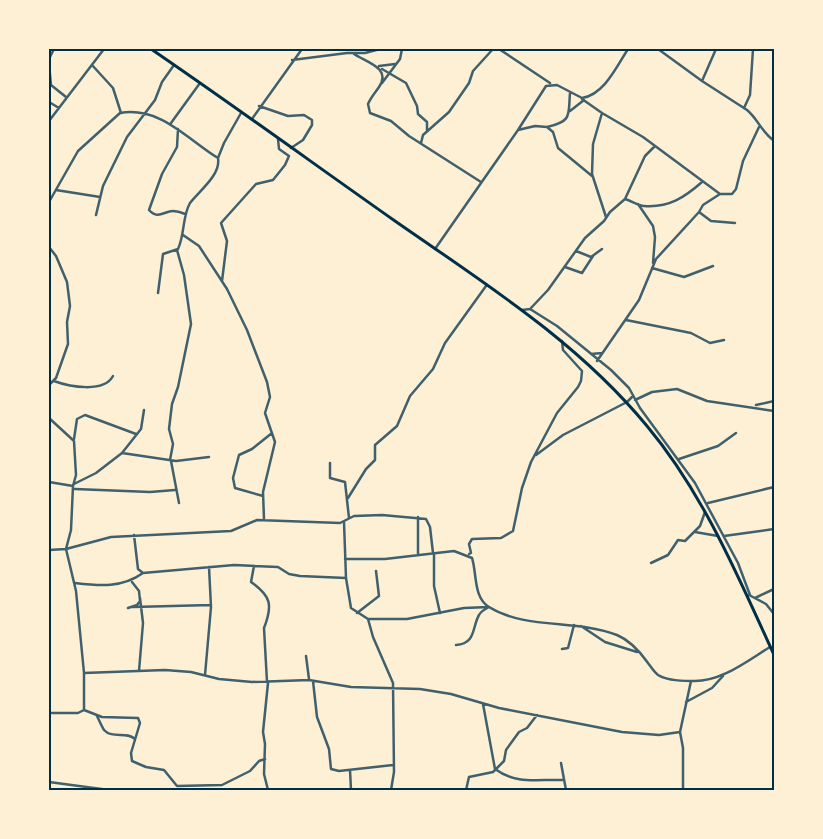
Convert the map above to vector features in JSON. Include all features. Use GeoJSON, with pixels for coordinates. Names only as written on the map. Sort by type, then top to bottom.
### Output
{"type":"FeatureCollection","features":[{"type":"Feature","properties":{"kind":"main road"},"geometry":{"type":"LineString","coordinates":[[151,49],[522,310],[593,368],[627,402],[668,454],[705,512],[774,654]]}},
{"type":"Feature","properties":{"kind":"street"},"geometry":{"type":"LineString","coordinates":[[49,59],[54,49]]}},
{"type":"Feature","properties":{"kind":"street"},"geometry":{"type":"LineString","coordinates":[[49,121],[104,49]]}},
{"type":"Feature","properties":{"kind":"street"},"geometry":{"type":"LineString","coordinates":[[251,120],[292,60],[302,49]]}},
{"type":"Feature","properties":{"kind":"street"},"geometry":{"type":"LineString","coordinates":[[292,60],[347,53],[354,54],[380,49]]}},
{"type":"Feature","properties":{"kind":"street"},"geometry":{"type":"LineString","coordinates":[[402,49],[397,64],[370,99],[368,109],[370,113],[391,121],[481,182]]}},
{"type":"Feature","properties":{"kind":"street"},"geometry":{"type":"LineString","coordinates":[[421,143],[423,135],[427,130],[449,112],[469,83],[473,71],[493,49]]}},
{"type":"Feature","properties":{"kind":"street"},"geometry":{"type":"LineString","coordinates":[[498,49],[551,84],[557,85],[583,99],[628,128],[720,194]]}},
{"type":"Feature","properties":{"kind":"street"},"geometry":{"type":"LineString","coordinates":[[518,130],[563,122],[570,111],[583,99],[594,95],[598,91],[628,49]]}},
{"type":"Feature","properties":{"kind":"street"},"geometry":{"type":"LineString","coordinates":[[658,49],[702,81],[753,114],[759,126],[774,141]]}},
{"type":"Feature","properties":{"kind":"street"},"geometry":{"type":"LineString","coordinates":[[702,81],[716,49]]}},
{"type":"Feature","properties":{"kind":"street"},"geometry":{"type":"LineString","coordinates":[[744,108],[750,95],[753,49]]}},
{"type":"Feature","properties":{"kind":"street"},"geometry":{"type":"LineString","coordinates":[[354,54],[406,83],[417,106],[418,114],[427,122],[427,130]]}},
{"type":"Feature","properties":{"kind":"street"},"geometry":{"type":"LineString","coordinates":[[49,64],[51,85],[66,97]]}},
{"type":"Feature","properties":{"kind":"street"},"geometry":{"type":"LineString","coordinates":[[379,67],[397,64]]}},
{"type":"Feature","properties":{"kind":"street"},"geometry":{"type":"LineString","coordinates":[[92,65],[113,88],[121,113]]}},
{"type":"Feature","properties":{"kind":"street"},"geometry":{"type":"LineString","coordinates":[[96,215],[100,197],[127,138],[157,97],[165,76],[174,65]]}},
{"type":"Feature","properties":{"kind":"street"},"geometry":{"type":"LineString","coordinates":[[379,67],[381,84]]}},
{"type":"Feature","properties":{"kind":"street"},"geometry":{"type":"LineString","coordinates":[[171,123],[200,83]]}},
{"type":"Feature","properties":{"kind":"street"},"geometry":{"type":"LineString","coordinates":[[435,249],[518,130],[538,97],[546,86],[551,84]]}},
{"type":"Feature","properties":{"kind":"street"},"geometry":{"type":"LineString","coordinates":[[570,93],[570,111]]}},
{"type":"Feature","properties":{"kind":"street"},"geometry":{"type":"LineString","coordinates":[[49,102],[59,108]]}},
{"type":"Feature","properties":{"kind":"street"},"geometry":{"type":"LineString","coordinates":[[260,106],[288,116],[304,115],[312,120],[312,125],[303,140],[291,148]]}},
{"type":"Feature","properties":{"kind":"street"},"geometry":{"type":"LineString","coordinates":[[49,202],[78,151],[97,135],[114,116],[121,113],[146,114],[171,123],[218,158]]}},
{"type":"Feature","properties":{"kind":"street"},"geometry":{"type":"LineString","coordinates":[[179,503],[175,490],[171,460],[173,444],[170,429],[172,404],[178,387],[191,324],[184,275],[177,250],[183,235],[186,214],[190,204],[208,183],[219,164],[218,158],[224,143],[241,113]]}},
{"type":"Feature","properties":{"kind":"street"},"geometry":{"type":"LineString","coordinates":[[602,113],[593,144],[593,177],[606,217]]}},
{"type":"Feature","properties":{"kind":"street"},"geometry":{"type":"LineString","coordinates":[[547,126],[554,132],[558,148],[593,177]]}},
{"type":"Feature","properties":{"kind":"street"},"geometry":{"type":"LineString","coordinates":[[597,361],[643,294],[652,268],[664,249],[699,212],[703,205],[720,194],[732,194],[736,189],[743,161],[759,126]]}},
{"type":"Feature","properties":{"kind":"street"},"geometry":{"type":"LineString","coordinates":[[178,129],[177,147],[162,174],[149,210],[159,215],[171,211],[186,214]]}},
{"type":"Feature","properties":{"kind":"street"},"geometry":{"type":"LineString","coordinates":[[222,281],[227,241],[222,223],[256,184],[273,180],[285,165],[289,158],[279,149],[278,139]]}},
{"type":"Feature","properties":{"kind":"street"},"geometry":{"type":"LineString","coordinates":[[522,310],[530,309],[540,300],[564,266],[606,217],[626,200],[644,156],[655,146]]}},
{"type":"Feature","properties":{"kind":"street"},"geometry":{"type":"LineString","coordinates":[[626,200],[646,206],[672,203],[687,196],[702,182]]}},
{"type":"Feature","properties":{"kind":"street"},"geometry":{"type":"LineString","coordinates":[[56,190],[100,197]]}},
{"type":"Feature","properties":{"kind":"street"},"geometry":{"type":"LineString","coordinates":[[638,204],[651,221],[654,230],[652,268]]}},
{"type":"Feature","properties":{"kind":"street"},"geometry":{"type":"LineString","coordinates":[[699,212],[711,221],[735,223]]}},
{"type":"Feature","properties":{"kind":"street"},"geometry":{"type":"LineString","coordinates":[[183,235],[199,246],[222,281],[247,330],[267,382],[270,398],[265,413],[273,432],[273,454],[263,496],[264,519]]}},
{"type":"Feature","properties":{"kind":"street"},"geometry":{"type":"LineString","coordinates":[[49,247],[56,256],[67,282],[70,306],[66,322],[68,344],[51,383],[94,387],[107,384],[114,376]]}},
{"type":"Feature","properties":{"kind":"street"},"geometry":{"type":"LineString","coordinates":[[564,266],[582,273],[593,256],[602,248]]}},
{"type":"Feature","properties":{"kind":"street"},"geometry":{"type":"LineString","coordinates":[[158,293],[163,254],[177,250]]}},
{"type":"Feature","properties":{"kind":"street"},"geometry":{"type":"LineString","coordinates":[[576,252],[588,257],[593,256]]}},
{"type":"Feature","properties":{"kind":"street"},"geometry":{"type":"LineString","coordinates":[[652,268],[684,277],[713,266]]}},
{"type":"Feature","properties":{"kind":"street"},"geometry":{"type":"LineString","coordinates":[[348,498],[366,469],[375,460],[375,445],[397,426],[410,396],[433,369],[445,343],[486,286]]}},
{"type":"Feature","properties":{"kind":"street"},"geometry":{"type":"LineString","coordinates":[[530,309],[557,326],[597,361],[611,370],[629,388],[632,397],[679,459],[707,503],[738,563],[750,595]]}},
{"type":"Feature","properties":{"kind":"street"},"geometry":{"type":"LineString","coordinates":[[626,320],[691,333],[710,343],[724,340]]}},
{"type":"Feature","properties":{"kind":"street"},"geometry":{"type":"LineString","coordinates":[[467,554],[471,552],[469,544],[472,539],[503,538],[514,531],[523,484],[535,455],[556,415],[582,381],[582,371],[563,350],[562,341]]}},
{"type":"Feature","properties":{"kind":"street"},"geometry":{"type":"LineString","coordinates":[[589,354],[604,352]]}},
{"type":"Feature","properties":{"kind":"street"},"geometry":{"type":"LineString","coordinates":[[635,400],[652,392],[678,389],[693,394],[702,400],[774,410]]}},
{"type":"Feature","properties":{"kind":"street"},"geometry":{"type":"LineString","coordinates":[[535,455],[563,435],[627,402],[632,397]]}},
{"type":"Feature","properties":{"kind":"street"},"geometry":{"type":"LineString","coordinates":[[753,406],[774,401]]}},
{"type":"Feature","properties":{"kind":"street"},"geometry":{"type":"LineString","coordinates":[[74,486],[96,473],[122,453],[144,421],[144,410]]}},
{"type":"Feature","properties":{"kind":"street"},"geometry":{"type":"LineString","coordinates":[[84,710],[84,673],[75,583],[66,548],[72,526],[76,471],[74,439],[77,419],[85,415],[136,434]]}},
{"type":"Feature","properties":{"kind":"street"},"geometry":{"type":"LineString","coordinates":[[49,418],[74,439]]}},
{"type":"Feature","properties":{"kind":"street"},"geometry":{"type":"LineString","coordinates":[[263,496],[235,488],[233,478],[239,455],[252,449],[273,432]]}},
{"type":"Feature","properties":{"kind":"street"},"geometry":{"type":"LineString","coordinates":[[679,459],[718,446],[736,433]]}},
{"type":"Feature","properties":{"kind":"street"},"geometry":{"type":"LineString","coordinates":[[122,453],[189,461],[199,457],[209,457]]}},
{"type":"Feature","properties":{"kind":"street"},"geometry":{"type":"LineString","coordinates":[[330,463],[329,476],[345,482],[349,518]]}},
{"type":"Feature","properties":{"kind":"street"},"geometry":{"type":"LineString","coordinates":[[49,482],[74,486],[150,492],[175,490]]}},
{"type":"Feature","properties":{"kind":"street"},"geometry":{"type":"LineString","coordinates":[[707,503],[774,487]]}},
{"type":"Feature","properties":{"kind":"street"},"geometry":{"type":"LineString","coordinates":[[651,563],[668,556],[678,540],[685,541],[696,532],[705,512]]}},
{"type":"Feature","properties":{"kind":"street"},"geometry":{"type":"LineString","coordinates":[[49,550],[66,548],[111,537],[231,530],[253,520],[264,519],[344,522],[349,518],[382,514],[426,519],[430,527],[434,553],[434,586],[440,613]]}},
{"type":"Feature","properties":{"kind":"street"},"geometry":{"type":"LineString","coordinates":[[418,518],[418,555]]}},
{"type":"Feature","properties":{"kind":"street"},"geometry":{"type":"LineString","coordinates":[[344,522],[346,578],[351,608],[357,614],[368,619],[407,619],[464,608],[489,607],[515,619],[580,625],[620,636],[658,675],[691,682],[710,680],[724,674],[770,647]]}},
{"type":"Feature","properties":{"kind":"street"},"geometry":{"type":"LineString","coordinates":[[696,532],[723,536],[774,529]]}},
{"type":"Feature","properties":{"kind":"street"},"geometry":{"type":"LineString","coordinates":[[134,535],[138,570],[143,573]]}},
{"type":"Feature","properties":{"kind":"street"},"geometry":{"type":"LineString","coordinates":[[345,558],[385,558],[454,550],[467,554],[473,560],[478,592],[489,607]]}},
{"type":"Feature","properties":{"kind":"street"},"geometry":{"type":"LineString","coordinates":[[75,583],[102,586],[132,582],[143,573],[234,564],[278,567],[289,574],[300,576],[346,578]]}},
{"type":"Feature","properties":{"kind":"street"},"geometry":{"type":"LineString","coordinates":[[254,566],[251,582],[265,593],[269,606],[268,620],[264,628],[268,682],[264,724],[264,774],[268,790]]}},
{"type":"Feature","properties":{"kind":"street"},"geometry":{"type":"LineString","coordinates":[[205,676],[211,605],[209,567]]}},
{"type":"Feature","properties":{"kind":"street"},"geometry":{"type":"LineString","coordinates":[[357,614],[379,596],[376,571]]}},
{"type":"Feature","properties":{"kind":"street"},"geometry":{"type":"LineString","coordinates":[[132,582],[136,585],[142,606],[143,622],[139,671]]}},
{"type":"Feature","properties":{"kind":"street"},"geometry":{"type":"LineString","coordinates":[[755,598],[774,588]]}},
{"type":"Feature","properties":{"kind":"street"},"geometry":{"type":"LineString","coordinates":[[745,594],[755,598],[774,614]]}},
{"type":"Feature","properties":{"kind":"street"},"geometry":{"type":"LineString","coordinates":[[133,607],[139,603],[140,598]]}},
{"type":"Feature","properties":{"kind":"street"},"geometry":{"type":"LineString","coordinates":[[128,608],[211,605]]}},
{"type":"Feature","properties":{"kind":"street"},"geometry":{"type":"LineString","coordinates":[[456,644],[463,644],[471,637],[479,616],[489,607]]}},
{"type":"Feature","properties":{"kind":"street"},"geometry":{"type":"LineString","coordinates":[[368,619],[394,688],[391,790]]}},
{"type":"Feature","properties":{"kind":"street"},"geometry":{"type":"LineString","coordinates":[[562,649],[568,648],[574,625]]}},
{"type":"Feature","properties":{"kind":"street"},"geometry":{"type":"LineString","coordinates":[[580,625],[605,642],[637,652]]}},
{"type":"Feature","properties":{"kind":"street"},"geometry":{"type":"LineString","coordinates":[[306,656],[309,680]]}},
{"type":"Feature","properties":{"kind":"street"},"geometry":{"type":"LineString","coordinates":[[84,673],[186,671],[234,681],[309,680],[351,687],[437,691],[483,704],[634,733],[665,735],[680,732]]}},
{"type":"Feature","properties":{"kind":"street"},"geometry":{"type":"LineString","coordinates":[[686,702],[712,688],[724,674]]}},
{"type":"Feature","properties":{"kind":"street"},"geometry":{"type":"LineString","coordinates":[[313,681],[317,717],[329,749],[330,768],[336,771],[393,764]]}},
{"type":"Feature","properties":{"kind":"street"},"geometry":{"type":"LineString","coordinates":[[683,790],[683,748],[680,732],[691,682]]}},
{"type":"Feature","properties":{"kind":"street"},"geometry":{"type":"LineString","coordinates":[[483,704],[495,768],[513,779],[538,782],[563,780]]}},
{"type":"Feature","properties":{"kind":"street"},"geometry":{"type":"LineString","coordinates":[[84,710],[96,716],[138,718],[140,723],[131,753],[133,762],[146,768],[164,770],[174,784],[179,787],[222,785],[250,771],[259,761],[265,758]]}},
{"type":"Feature","properties":{"kind":"street"},"geometry":{"type":"LineString","coordinates":[[49,713],[78,713],[84,710]]}},
{"type":"Feature","properties":{"kind":"street"},"geometry":{"type":"LineString","coordinates":[[466,790],[469,777],[479,773],[491,773],[504,761],[506,750],[519,732],[527,728],[538,714]]}},
{"type":"Feature","properties":{"kind":"street"},"geometry":{"type":"LineString","coordinates":[[96,716],[105,731],[112,734],[130,735],[135,739]]}},
{"type":"Feature","properties":{"kind":"street"},"geometry":{"type":"LineString","coordinates":[[562,763],[563,780],[566,790]]}},
{"type":"Feature","properties":{"kind":"street"},"geometry":{"type":"LineString","coordinates":[[350,770],[350,790]]}},
{"type":"Feature","properties":{"kind":"street"},"geometry":{"type":"LineString","coordinates":[[49,782],[109,790]]}}]}
